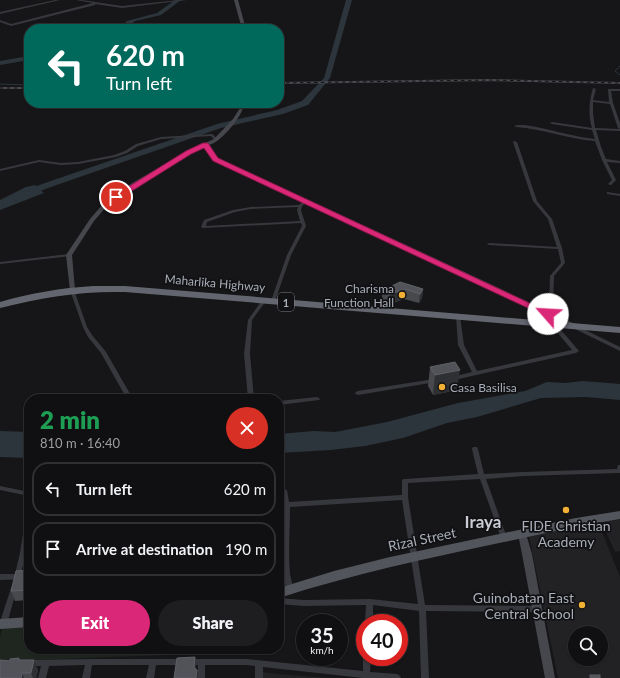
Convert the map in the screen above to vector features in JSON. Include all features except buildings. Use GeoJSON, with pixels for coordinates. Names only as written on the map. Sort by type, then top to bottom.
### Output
{"type":"FeatureCollection","features":[{"type":"Feature","properties":{"kind":"highway","name":"Maharlika Highway"},"geometry":{"type":"LineString","coordinates":[[0,305],[37,295],[72,290],[125,289],[620,330]]}},
{"type":"Feature","properties":{"kind":"main road"},"geometry":{"type":"LineString","coordinates":[[236,0],[243,24]]}},
{"type":"Feature","properties":{"kind":"main road"},"geometry":{"type":"LineString","coordinates":[[72,290],[69,255],[92,220],[106,205],[126,189],[189,152],[216,140],[235,120],[242,108]]}},
{"type":"Feature","properties":{"kind":"main road"},"geometry":{"type":"LineString","coordinates":[[206,145],[212,156],[216,159],[573,326]]}},
{"type":"Feature","properties":{"kind":"main road","name":"Rizal Street"},"geometry":{"type":"LineString","coordinates":[[284,592],[350,571],[415,555],[504,538],[579,521],[620,515]]}},
{"type":"Feature","properties":{"kind":"main road"},"geometry":{"type":"LineString","coordinates":[[522,534],[550,678]]}},
{"type":"Feature","properties":{"kind":"main road"},"geometry":{"type":"LineString","coordinates":[[1,624],[24,622]]}},
{"type":"Feature","properties":{"kind":"street"},"geometry":{"type":"LineString","coordinates":[[0,13],[59,0]]}},
{"type":"Feature","properties":{"kind":"street"},"geometry":{"type":"LineString","coordinates":[[77,0],[122,6],[185,0]]}},
{"type":"Feature","properties":{"kind":"street"},"geometry":{"type":"LineString","coordinates":[[0,21],[11,25],[95,3]]}},
{"type":"Feature","properties":{"kind":"street"},"geometry":{"type":"LineString","coordinates":[[594,89],[591,116],[604,160],[614,180],[610,184]]}},
{"type":"Feature","properties":{"kind":"street"},"geometry":{"type":"LineString","coordinates":[[552,123],[594,129],[620,129],[611,103],[610,90],[620,90]]}},
{"type":"Feature","properties":{"kind":"street"},"geometry":{"type":"LineString","coordinates":[[592,101],[611,103]]}},
{"type":"Feature","properties":{"kind":"street"},"geometry":{"type":"LineString","coordinates":[[516,126],[533,127],[580,139],[597,140]]}},
{"type":"Feature","properties":{"kind":"street"},"geometry":{"type":"LineString","coordinates":[[0,170],[39,161],[61,164],[115,156],[126,152],[137,145],[172,136],[212,135],[216,140]]}},
{"type":"Feature","properties":{"kind":"street"},"geometry":{"type":"LineString","coordinates":[[514,142],[535,201],[550,219],[560,248],[563,263],[552,276],[551,304],[548,314]]}},
{"type":"Feature","properties":{"kind":"street"},"geometry":{"type":"LineString","coordinates":[[604,160],[620,162]]}},
{"type":"Feature","properties":{"kind":"street"},"geometry":{"type":"LineString","coordinates":[[608,193],[620,195]]}},
{"type":"Feature","properties":{"kind":"street"},"geometry":{"type":"LineString","coordinates":[[303,222],[203,227],[205,221],[234,211],[251,208],[300,206],[306,201]]}},
{"type":"Feature","properties":{"kind":"street"},"geometry":{"type":"LineString","coordinates":[[251,394],[247,354],[250,320],[269,301],[289,255],[304,226],[299,210],[300,206]]}},
{"type":"Feature","properties":{"kind":"street"},"geometry":{"type":"LineString","coordinates":[[489,244],[560,248]]}},
{"type":"Feature","properties":{"kind":"street"},"geometry":{"type":"LineString","coordinates":[[0,263],[69,255]]}},
{"type":"Feature","properties":{"kind":"street"},"geometry":{"type":"LineString","coordinates":[[72,290],[85,327],[90,336],[103,352],[127,394]]}},
{"type":"Feature","properties":{"kind":"street"},"geometry":{"type":"LineString","coordinates":[[458,316],[461,345],[475,374]]}},
{"type":"Feature","properties":{"kind":"street"},"geometry":{"type":"LineString","coordinates":[[446,379],[475,374],[576,351],[553,324]]}},
{"type":"Feature","properties":{"kind":"street"},"geometry":{"type":"LineString","coordinates":[[573,326],[620,349]]}},
{"type":"Feature","properties":{"kind":"street"},"geometry":{"type":"LineString","coordinates":[[358,393],[438,380]]}},
{"type":"Feature","properties":{"kind":"street"},"geometry":{"type":"LineString","coordinates":[[284,402],[316,399]]}},
{"type":"Feature","properties":{"kind":"street"},"geometry":{"type":"LineString","coordinates":[[475,449],[482,477],[504,538]]}},
{"type":"Feature","properties":{"kind":"street"},"geometry":{"type":"LineString","coordinates":[[425,678],[422,608],[405,497],[405,481],[619,471],[620,467]]}},
{"type":"Feature","properties":{"kind":"street"},"geometry":{"type":"LineString","coordinates":[[0,488],[24,493]]}},
{"type":"Feature","properties":{"kind":"street"},"geometry":{"type":"LineString","coordinates":[[284,492],[287,504],[286,574],[290,590]]}},
{"type":"Feature","properties":{"kind":"street"},"geometry":{"type":"LineString","coordinates":[[287,504],[405,497]]}},
{"type":"Feature","properties":{"kind":"street"},"geometry":{"type":"LineString","coordinates":[[1,624],[24,558]]}},
{"type":"Feature","properties":{"kind":"street"},"geometry":{"type":"LineString","coordinates":[[0,577],[24,576]]}},
{"type":"Feature","properties":{"kind":"street"},"geometry":{"type":"LineString","coordinates":[[284,601],[304,603],[370,602],[422,608],[536,609]]}},
{"type":"Feature","properties":{"kind":"street"},"geometry":{"type":"LineString","coordinates":[[369,614],[370,602]]}},
{"type":"Feature","properties":{"kind":"street"},"geometry":{"type":"LineString","coordinates":[[86,678],[89,662]]}},
{"type":"Feature","properties":{"kind":"street"},"geometry":{"type":"LineString","coordinates":[[150,678],[153,662]]}},
{"type":"Feature","properties":{"kind":"street"},"geometry":{"type":"LineString","coordinates":[[201,678],[202,662]]}},
{"type":"Feature","properties":{"kind":"street"},"geometry":{"type":"LineString","coordinates":[[23,663],[246,662],[366,676],[397,678]]}},
{"type":"Feature","properties":{"kind":"street"},"geometry":{"type":"LineString","coordinates":[[42,678],[46,663]]}},
{"type":"Feature","properties":{"kind":"street"},"geometry":{"type":"LineString","coordinates":[[259,664],[259,678]]}},
{"type":"Feature","properties":{"kind":"street"},"geometry":{"type":"LineString","coordinates":[[366,676],[367,666]]}},
{"type":"Feature","properties":{"kind":"shaded area"},"geometry":{"type":"Polygon","coordinates":[[[35,185],[44,193],[0,210],[0,200],[26,187],[35,185]]]}},
{"type":"Feature","properties":{"kind":"shaded area"},"geometry":{"type":"Polygon","coordinates":[[[583,381],[620,384],[620,400],[586,397],[541,398],[477,417],[447,423],[403,438],[365,446],[284,453],[284,434],[314,431],[335,432],[387,422],[458,403],[525,391],[547,382],[565,383],[583,381]]]}},
{"type":"Feature","properties":{"kind":"shaded area"},"geometry":{"type":"Polygon","coordinates":[[[0,431],[24,432],[24,458],[0,457],[0,431]]]}},
{"type":"Feature","properties":{"kind":"shaded area"},"geometry":{"type":"Polygon","coordinates":[[[620,520],[620,551],[615,552],[601,521],[620,520]]]}},
{"type":"Feature","properties":{"kind":"shaded area","name":"Guinobatan East Central School"},"geometry":{"type":"Polygon","coordinates":[[[598,522],[620,577],[620,678],[558,678],[529,536],[598,522]]]}},
{"type":"Feature","properties":{"kind":"shaded area"},"geometry":{"type":"Polygon","coordinates":[[[24,626],[24,654],[196,654],[0,661],[0,637],[2,628],[24,626]]]}},
{"type":"Feature","properties":{"kind":"shaded area"},"geometry":{"type":"Polygon","coordinates":[[[261,672],[278,674],[330,678],[262,678],[261,672]]]}},
{"type":"Feature","properties":{"kind":"waterway"},"geometry":{"type":"LineString","coordinates":[[126,24],[133,20],[162,13],[178,0]]}},
{"type":"Feature","properties":{"kind":"waterway"},"geometry":{"type":"LineString","coordinates":[[0,204],[45,186],[220,126],[280,112],[305,103],[327,78],[349,0]]}},
{"type":"Feature","properties":{"kind":"waterway"},"geometry":{"type":"LineString","coordinates":[[0,63],[24,59]]}},
{"type":"Feature","properties":{"kind":"waterway"},"geometry":{"type":"LineString","coordinates":[[620,66],[615,71],[620,75]]}},
{"type":"Feature","properties":{"kind":"waterway"},"geometry":{"type":"LineString","coordinates":[[0,84],[24,85]]}},
{"type":"Feature","properties":{"kind":"railway"},"geometry":{"type":"LineString","coordinates":[[284,83],[491,80],[620,83]]}},
{"type":"Feature","properties":{"kind":"railway"},"geometry":{"type":"LineString","coordinates":[[0,88],[24,88]]}},
{"type":"Feature","properties":{"kind":"place","name":"Charisma Function Hall"},"geometry":{"type":"Point","coordinates":[402,295]}},
{"type":"Feature","properties":{"kind":"place","name":"Casa Basilisa"},"geometry":{"type":"Point","coordinates":[442,387]}},
{"type":"Feature","properties":{"kind":"place","name":"FIDE Christian Academy"},"geometry":{"type":"Point","coordinates":[566,510]}},
{"type":"Feature","properties":{"kind":"place","name":"Guinobatan East Central School"},"geometry":{"type":"Point","coordinates":[582,605]}},
{"type":"Feature","properties":{"kind":"district","name":"Iraya"},"geometry":{"type":"Point","coordinates":[483,521]}},
{"type":"Feature","properties":{"kind":"route"},"geometry":{"type":"LineString","coordinates":[[116,197],[126,189],[189,152],[206,145],[212,156],[216,159],[548,314]]}}]}
